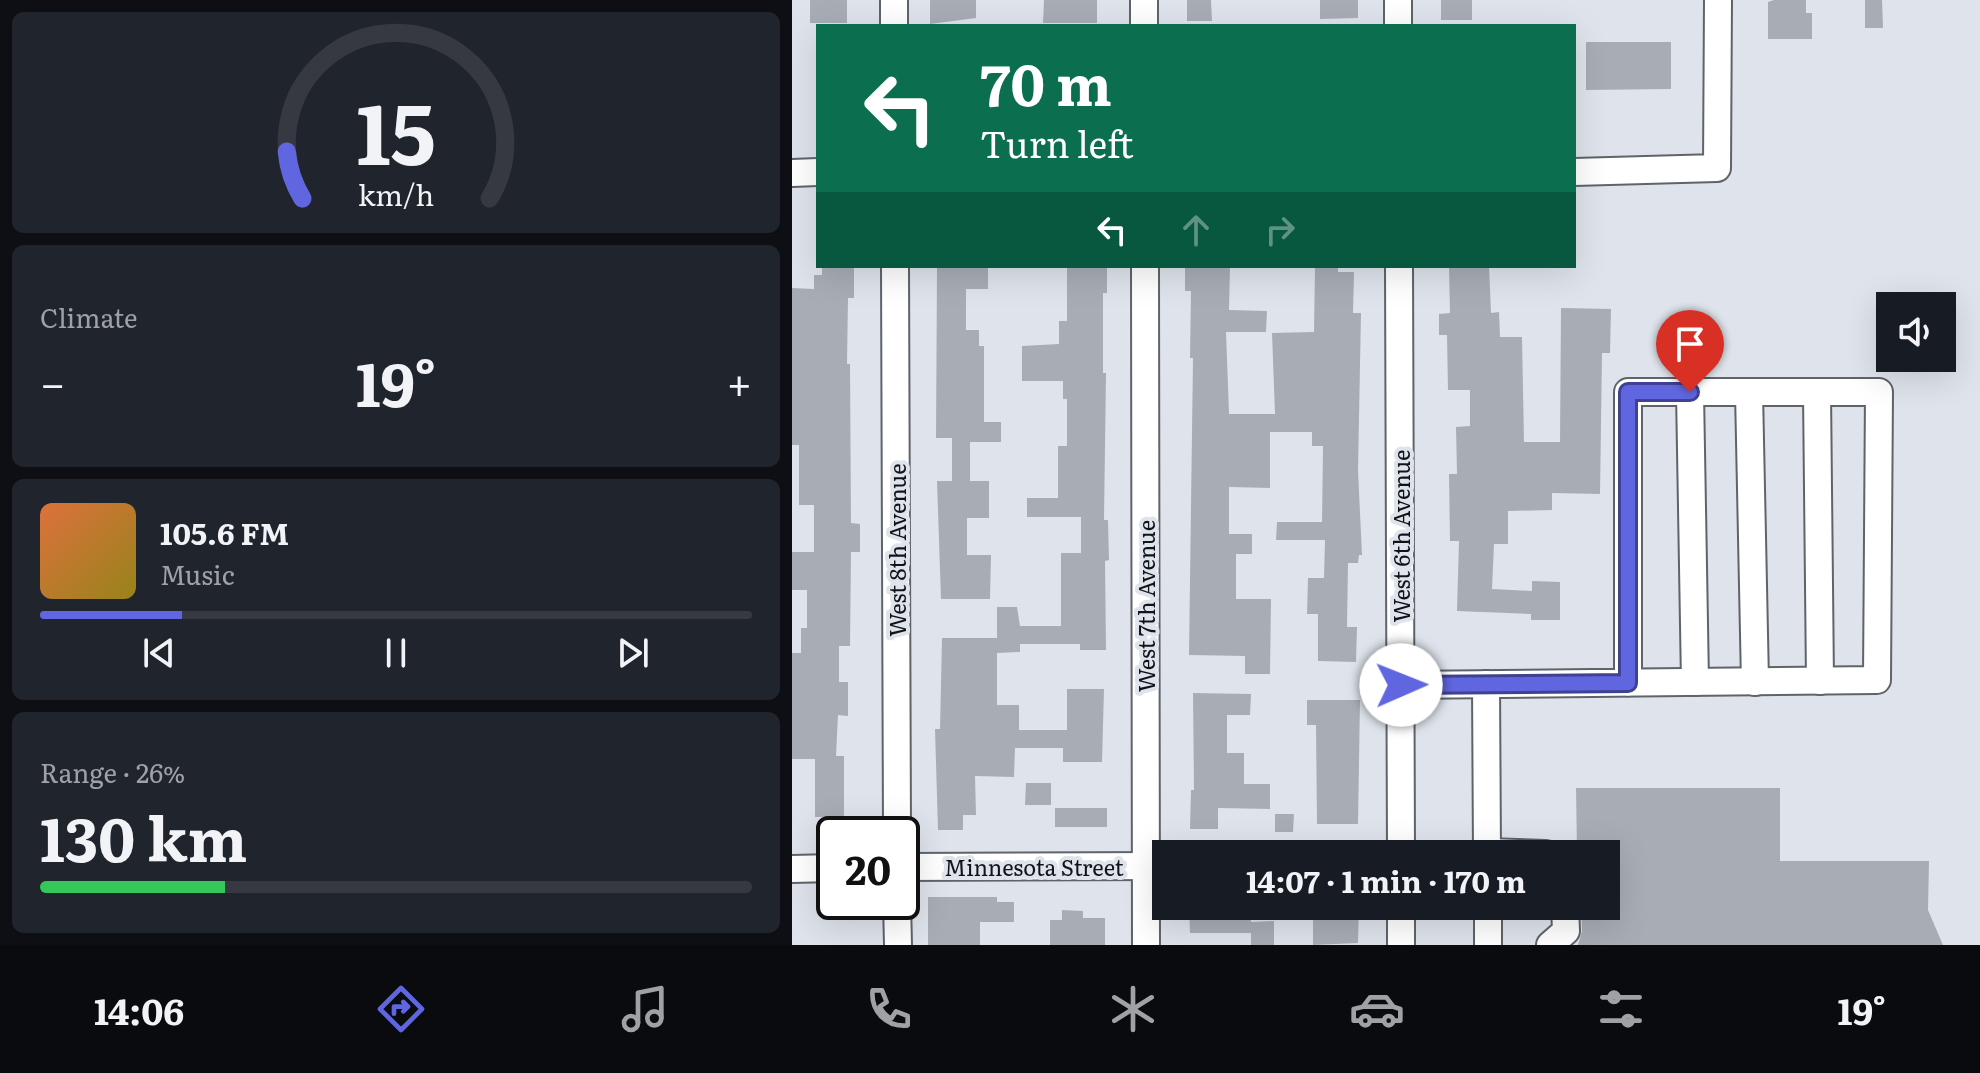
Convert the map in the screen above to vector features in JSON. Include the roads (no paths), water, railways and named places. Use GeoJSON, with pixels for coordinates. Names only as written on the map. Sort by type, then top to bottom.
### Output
{"type":"FeatureCollection","features":[{"type":"Feature","properties":{"kind":"street"},"geometry":{"type":"LineString","coordinates":[[894,0],[894,24]]}},
{"type":"Feature","properties":{"kind":"street"},"geometry":{"type":"LineString","coordinates":[[1144,0],[1144,24]]}},
{"type":"Feature","properties":{"kind":"street"},"geometry":{"type":"LineString","coordinates":[[1398,0],[1398,24]]}},
{"type":"Feature","properties":{"kind":"street"},"geometry":{"type":"LineString","coordinates":[[1576,172],[1717,168],[1718,0]]}},
{"type":"Feature","properties":{"kind":"street"},"geometry":{"type":"LineString","coordinates":[[792,173],[816,172]]}},
{"type":"Feature","properties":{"kind":"street","name":"West 8th Avenue"},"geometry":{"type":"LineString","coordinates":[[895,268],[897,816]]}},
{"type":"Feature","properties":{"kind":"street","name":"West 7th Avenue"},"geometry":{"type":"LineString","coordinates":[[1145,268],[1155,840]]}},
{"type":"Feature","properties":{"kind":"street","name":"West 6th Avenue"},"geometry":{"type":"LineString","coordinates":[[1399,268],[1401,840]]}},
{"type":"Feature","properties":{"kind":"street"},"geometry":{"type":"LineString","coordinates":[[1401,685],[1755,682],[1877,680],[1879,392],[1628,392],[1628,683]]}},
{"type":"Feature","properties":{"kind":"street"},"geometry":{"type":"LineString","coordinates":[[1690,392],[1695,682]]}},
{"type":"Feature","properties":{"kind":"street"},"geometry":{"type":"LineString","coordinates":[[1749,392],[1755,682]]}},
{"type":"Feature","properties":{"kind":"street"},"geometry":{"type":"LineString","coordinates":[[1817,392],[1820,681]]}},
{"type":"Feature","properties":{"kind":"street"},"geometry":{"type":"LineString","coordinates":[[1486,684],[1487,840]]}},
{"type":"Feature","properties":{"kind":"street","name":"Minnesota Street"},"geometry":{"type":"LineString","coordinates":[[920,867],[1152,866]]}},
{"type":"Feature","properties":{"kind":"street"},"geometry":{"type":"LineString","coordinates":[[792,869],[816,868]]}},
{"type":"Feature","properties":{"kind":"street","name":"West 7th Avenue"},"geometry":{"type":"LineString","coordinates":[[1146,945],[1152,892]]}},
{"type":"Feature","properties":{"kind":"street"},"geometry":{"type":"LineString","coordinates":[[897,920],[898,945]]}},
{"type":"Feature","properties":{"kind":"street"},"geometry":{"type":"LineString","coordinates":[[1401,920],[1401,945]]}},
{"type":"Feature","properties":{"kind":"street"},"geometry":{"type":"LineString","coordinates":[[1488,920],[1488,945]]}},
{"type":"Feature","properties":{"kind":"street"},"geometry":{"type":"LineString","coordinates":[[1550,945],[1566,931],[1566,920]]}}]}
